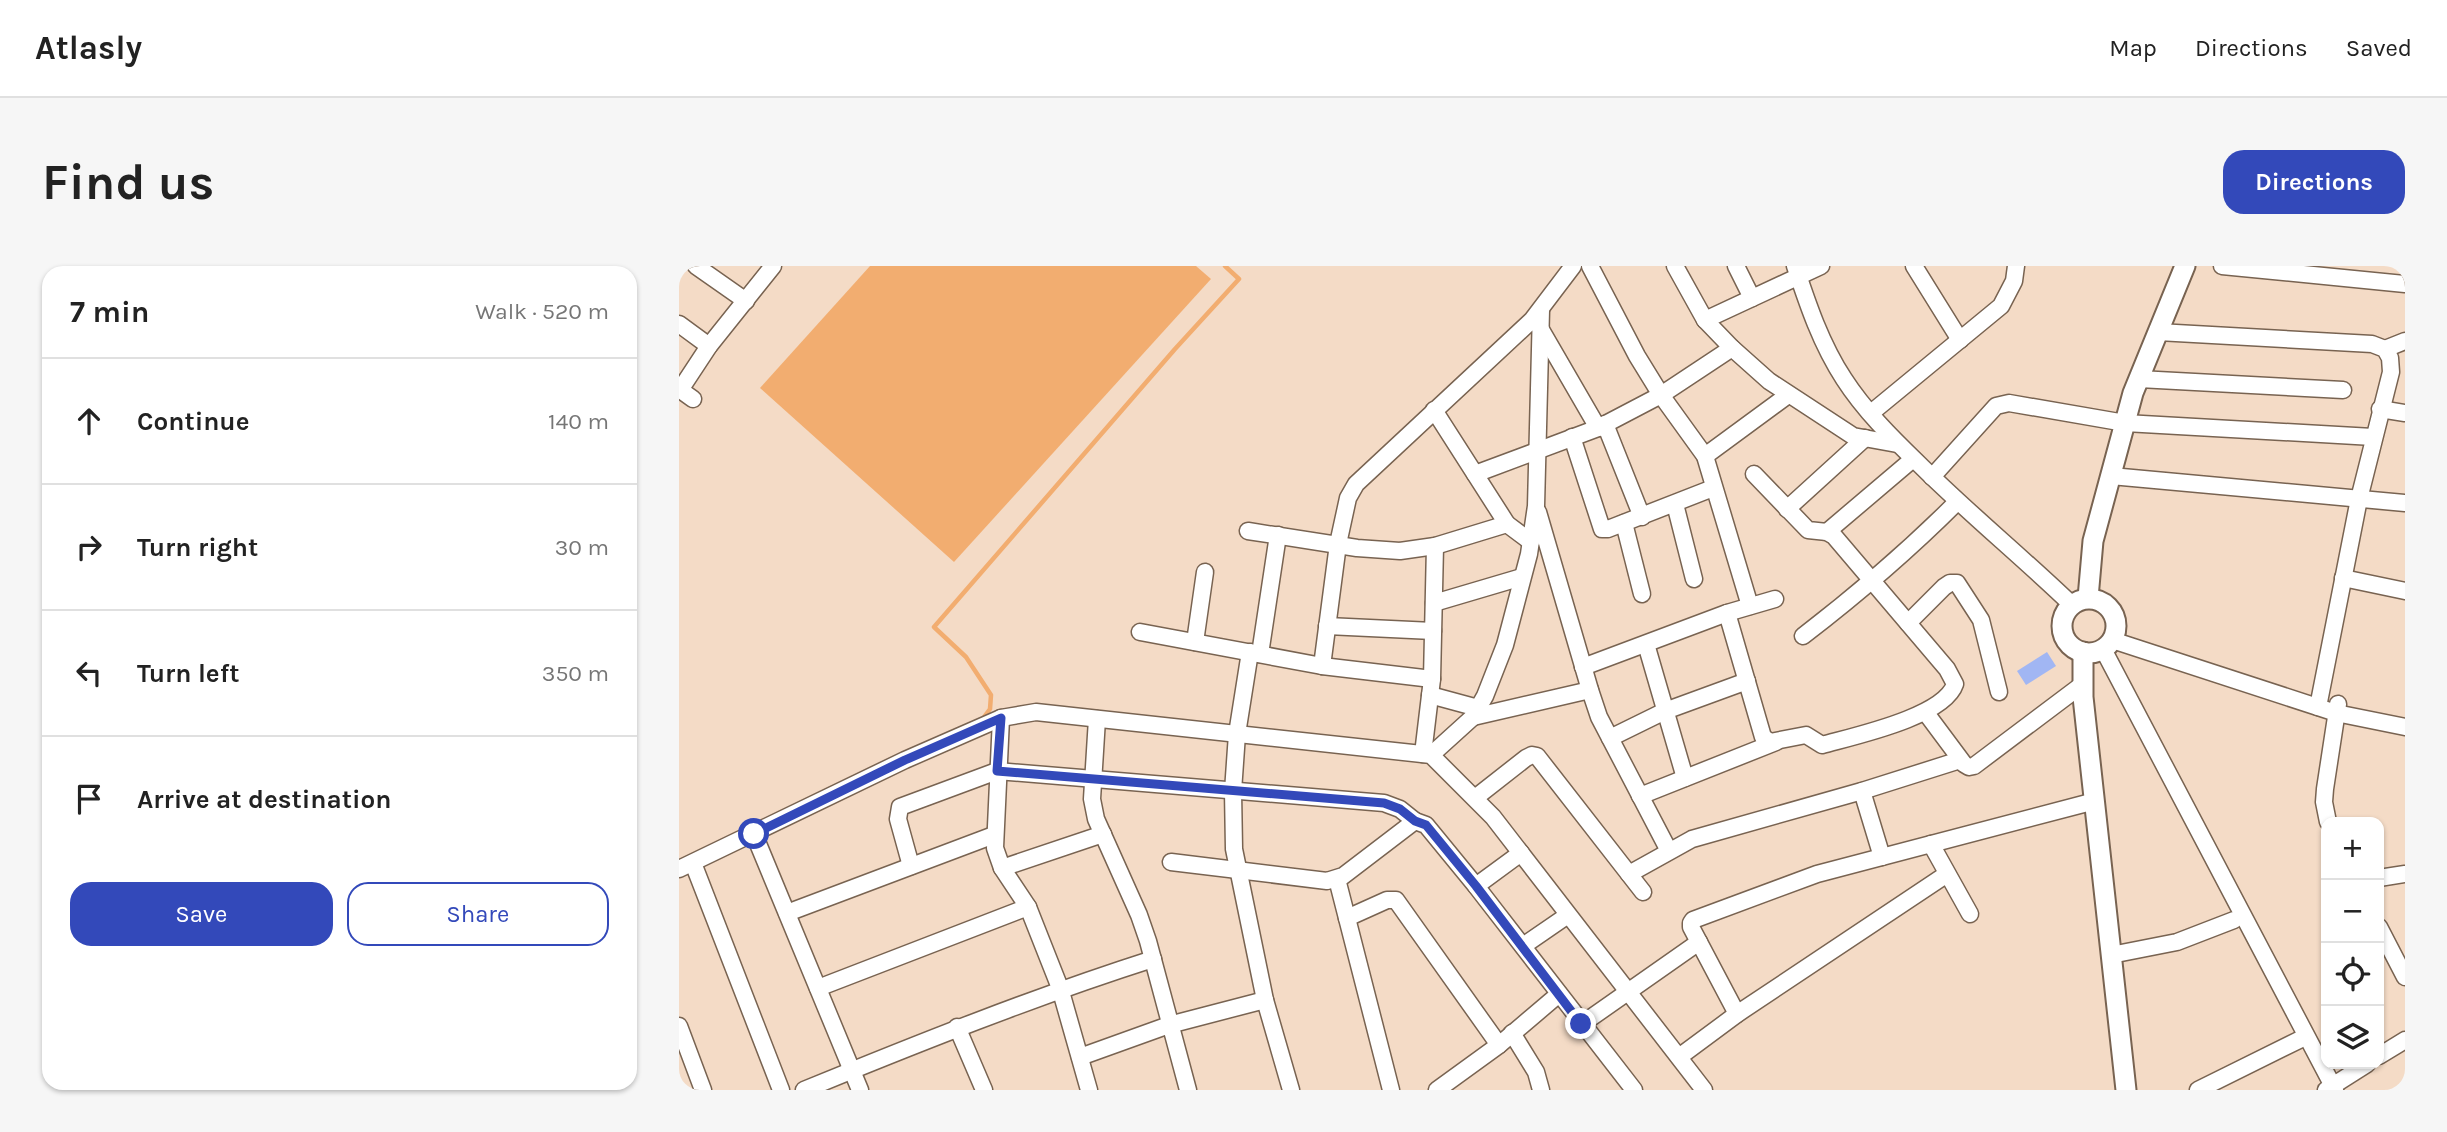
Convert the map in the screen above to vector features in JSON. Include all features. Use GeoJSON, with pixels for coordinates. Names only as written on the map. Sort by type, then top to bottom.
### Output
{"type":"FeatureCollection","features":[{"type":"Feature","properties":{"kind":"main road"},"geometry":{"type":"LineString","coordinates":[[2101,645],[2077,650],[2067,640],[2063,620],[2080,601],[2092,541],[2125,423],[2139,379],[2185,266]]}},
{"type":"Feature","properties":{"kind":"main road"},"geometry":{"type":"LineString","coordinates":[[2080,601],[2102,602],[2112,612],[2116,622],[2101,645],[2083,684],[2126,1090]]}},
{"type":"Feature","properties":{"kind":"street"},"geometry":{"type":"LineString","coordinates":[[684,393],[709,346],[773,266]]}},
{"type":"Feature","properties":{"kind":"street"},"geometry":{"type":"LineString","coordinates":[[1322,666],[1338,544],[1348,498],[1356,484],[1541,310],[1573,266]]}},
{"type":"Feature","properties":{"kind":"street"},"geometry":{"type":"LineString","coordinates":[[1590,266],[1637,356],[1705,456],[1750,606]]}},
{"type":"Feature","properties":{"kind":"street"},"geometry":{"type":"LineString","coordinates":[[1675,266],[1706,320],[1732,348],[1788,395],[1853,436],[1897,444]]}},
{"type":"Feature","properties":{"kind":"street"},"geometry":{"type":"LineString","coordinates":[[1736,266],[1752,298]]}},
{"type":"Feature","properties":{"kind":"street"},"geometry":{"type":"LineString","coordinates":[[1706,320],[1752,298],[1796,271],[1821,266]]}},
{"type":"Feature","properties":{"kind":"street"},"geometry":{"type":"LineString","coordinates":[[1915,266],[1960,340]]}},
{"type":"Feature","properties":{"kind":"street"},"geometry":{"type":"LineString","coordinates":[[1871,413],[2001,306],[2014,281],[2016,266]]}},
{"type":"Feature","properties":{"kind":"street"},"geometry":{"type":"LineString","coordinates":[[2222,266],[2405,284]]}},
{"type":"Feature","properties":{"kind":"street"},"geometry":{"type":"LineString","coordinates":[[701,267],[746,301]]}},
{"type":"Feature","properties":{"kind":"street"},"geometry":{"type":"LineString","coordinates":[[1796,271],[1832,360],[1859,400],[1897,444],[1957,502],[2080,601]]}},
{"type":"Feature","properties":{"kind":"street"},"geometry":{"type":"LineString","coordinates":[[1427,754],[1475,712],[1485,696],[1505,645],[1523,577],[1536,506],[1541,310]]}},
{"type":"Feature","properties":{"kind":"street"},"geometry":{"type":"LineString","coordinates":[[679,324],[709,346]]}},
{"type":"Feature","properties":{"kind":"street"},"geometry":{"type":"LineString","coordinates":[[1540,328],[1601,426],[1642,517]]}},
{"type":"Feature","properties":{"kind":"street"},"geometry":{"type":"LineString","coordinates":[[2158,332],[2372,344],[2385,349],[2390,358],[2391,372],[2359,499],[2319,702]]}},
{"type":"Feature","properties":{"kind":"street"},"geometry":{"type":"LineString","coordinates":[[2385,349],[2405,341]]}},
{"type":"Feature","properties":{"kind":"street"},"geometry":{"type":"LineString","coordinates":[[1475,474],[1601,426],[1661,395],[1732,348]]}},
{"type":"Feature","properties":{"kind":"street"},"geometry":{"type":"LineString","coordinates":[[2139,379],[2343,390]]}},
{"type":"Feature","properties":{"kind":"street"},"geometry":{"type":"LineString","coordinates":[[1705,456],[1788,395]]}},
{"type":"Feature","properties":{"kind":"street"},"geometry":{"type":"LineString","coordinates":[[1931,477],[1996,407],[2004,403],[2018,403],[2125,423],[2373,437]]}},
{"type":"Feature","properties":{"kind":"street"},"geometry":{"type":"LineString","coordinates":[[2380,408],[2405,413]]}},
{"type":"Feature","properties":{"kind":"street"},"geometry":{"type":"LineString","coordinates":[[1434,410],[1507,524],[1531,542]]}},
{"type":"Feature","properties":{"kind":"street"},"geometry":{"type":"LineString","coordinates":[[1572,437],[1602,529],[1642,517],[1713,488]]}},
{"type":"Feature","properties":{"kind":"street"},"geometry":{"type":"LineString","coordinates":[[1787,509],[1864,438]]}},
{"type":"Feature","properties":{"kind":"street"},"geometry":{"type":"LineString","coordinates":[[1827,531],[1913,458]]}},
{"type":"Feature","properties":{"kind":"street"},"geometry":{"type":"LineString","coordinates":[[1640,796],[1776,742],[1806,736],[1822,745],[1926,713],[1952,692],[1955,684],[1947,669],[1834,536],[1827,531],[1808,530],[1754,474]]}},
{"type":"Feature","properties":{"kind":"street"},"geometry":{"type":"LineString","coordinates":[[2111,477],[2405,503]]}},
{"type":"Feature","properties":{"kind":"street"},"geometry":{"type":"LineString","coordinates":[[1803,636],[1872,583],[1957,502]]}},
{"type":"Feature","properties":{"kind":"street"},"geometry":{"type":"LineString","coordinates":[[1675,504],[1693,579]]}},
{"type":"Feature","properties":{"kind":"street"},"geometry":{"type":"LineString","coordinates":[[1536,506],[1590,690],[1610,738],[1668,851]]}},
{"type":"Feature","properties":{"kind":"street"},"geometry":{"type":"LineString","coordinates":[[1624,523],[1642,594]]}},
{"type":"Feature","properties":{"kind":"street"},"geometry":{"type":"LineString","coordinates":[[1248,531],[1357,548],[1400,551],[1435,546],[1507,524]]}},
{"type":"Feature","properties":{"kind":"street"},"geometry":{"type":"LineString","coordinates":[[1278,535],[1237,734],[1233,830],[1237,868],[1265,1000],[1291,1090]]}},
{"type":"Feature","properties":{"kind":"street"},"geometry":{"type":"LineString","coordinates":[[1427,754],[1435,546]]}},
{"type":"Feature","properties":{"kind":"street"},"geometry":{"type":"LineString","coordinates":[[1195,642],[1205,572]]}},
{"type":"Feature","properties":{"kind":"street"},"geometry":{"type":"LineString","coordinates":[[1434,603],[1523,577]]}},
{"type":"Feature","properties":{"kind":"street"},"geometry":{"type":"LineString","coordinates":[[2343,578],[2405,591]]}},
{"type":"Feature","properties":{"kind":"street"},"geometry":{"type":"LineString","coordinates":[[1908,623],[1944,587],[1957,583],[1981,620],[1999,692]]}},
{"type":"Feature","properties":{"kind":"street"},"geometry":{"type":"LineString","coordinates":[[1583,667],[1775,599]]}},
{"type":"Feature","properties":{"kind":"street"},"geometry":{"type":"LineString","coordinates":[[1727,614],[1763,737],[1776,742]]}},
{"type":"Feature","properties":{"kind":"street"},"geometry":{"type":"LineString","coordinates":[[1327,626],[1433,631]]}},
{"type":"Feature","properties":{"kind":"street"},"geometry":{"type":"LineString","coordinates":[[1140,632],[1431,687],[1475,712],[1590,690]]}},
{"type":"Feature","properties":{"kind":"street"},"geometry":{"type":"LineString","coordinates":[[1646,644],[1685,778]]}},
{"type":"Feature","properties":{"kind":"street"},"geometry":{"type":"LineString","coordinates":[[2101,645],[2405,727]]}},
{"type":"Feature","properties":{"kind":"street"},"geometry":{"type":"LineString","coordinates":[[2101,645],[2234,920],[2299,1040],[2330,1089]]}},
{"type":"Feature","properties":{"kind":"street"},"geometry":{"type":"LineString","coordinates":[[2101,645],[2330,1089]]}},
{"type":"Feature","properties":{"kind":"street"},"geometry":{"type":"LineString","coordinates":[[1610,738],[1665,711],[1747,681]]}},
{"type":"Feature","properties":{"kind":"street"},"geometry":{"type":"LineString","coordinates":[[1926,713],[1960,760],[1969,767],[1981,762],[2083,684]]}},
{"type":"Feature","properties":{"kind":"street"},"geometry":{"type":"LineString","coordinates":[[2337,707],[2405,718]]}},
{"type":"Feature","properties":{"kind":"street"},"geometry":{"type":"LineString","coordinates":[[2327,817],[2325,789],[2337,707]]}},
{"type":"Feature","properties":{"kind":"street"},"geometry":{"type":"LineString","coordinates":[[781,1090],[686,866],[905,760],[1001,718],[1036,712],[1427,754],[1475,798],[1521,853],[1704,1090]]}},
{"type":"Feature","properties":{"kind":"street"},"geometry":{"type":"LineString","coordinates":[[1001,718],[995,848],[1002,868],[1028,907],[1060,989],[1089,1090]]}},
{"type":"Feature","properties":{"kind":"street"},"geometry":{"type":"LineString","coordinates":[[1097,719],[1092,799],[1096,819],[1139,915],[1188,1090]]}},
{"type":"Feature","properties":{"kind":"street"},"geometry":{"type":"LineString","coordinates":[[1475,798],[1526,758],[1537,756],[1643,892]]}},
{"type":"Feature","properties":{"kind":"street"},"geometry":{"type":"LineString","coordinates":[[1629,874],[1692,839],[1960,760]]}},
{"type":"Feature","properties":{"kind":"street"},"geometry":{"type":"LineString","coordinates":[[911,866],[898,819],[900,807],[997,771],[1384,803],[1400,809],[1415,821],[1426,825],[1634,1090]]}},
{"type":"Feature","properties":{"kind":"street"},"geometry":{"type":"LineString","coordinates":[[1862,791],[1882,857]]}},
{"type":"Feature","properties":{"kind":"street"},"geometry":{"type":"LineString","coordinates":[[1737,1014],[1691,923],[1698,918],[1817,874],[2095,801]]}},
{"type":"Feature","properties":{"kind":"street"},"geometry":{"type":"LineString","coordinates":[[1171,862],[1327,881],[1337,879],[1415,821]]}},
{"type":"Feature","properties":{"kind":"street"},"geometry":{"type":"LineString","coordinates":[[754,834],[860,1090]]}},
{"type":"Feature","properties":{"kind":"street"},"geometry":{"type":"LineString","coordinates":[[1002,868],[1103,834]]}},
{"type":"Feature","properties":{"kind":"street"},"geometry":{"type":"LineString","coordinates":[[786,913],[994,835]]}},
{"type":"Feature","properties":{"kind":"street"},"geometry":{"type":"LineString","coordinates":[[1931,844],[1970,914]]}},
{"type":"Feature","properties":{"kind":"street"},"geometry":{"type":"LineString","coordinates":[[1476,886],[1521,853]]}},
{"type":"Feature","properties":{"kind":"street"},"geometry":{"type":"LineString","coordinates":[[1679,1058],[1737,1014],[1947,874]]}},
{"type":"Feature","properties":{"kind":"street"},"geometry":{"type":"LineString","coordinates":[[2384,877],[2405,874]]}},
{"type":"Feature","properties":{"kind":"street"},"geometry":{"type":"LineString","coordinates":[[1337,879],[1391,1090]]}},
{"type":"Feature","properties":{"kind":"street"},"geometry":{"type":"LineString","coordinates":[[1347,918],[1387,900],[1396,900],[1499,1045]]}},
{"type":"Feature","properties":{"kind":"street"},"geometry":{"type":"LineString","coordinates":[[818,988],[1028,907]]}},
{"type":"Feature","properties":{"kind":"street"},"geometry":{"type":"LineString","coordinates":[[1523,946],[1568,915]]}},
{"type":"Feature","properties":{"kind":"street"},"geometry":{"type":"LineString","coordinates":[[2111,955],[2177,942],[2234,920]]}},
{"type":"Feature","properties":{"kind":"street"},"geometry":{"type":"LineString","coordinates":[[2384,937],[2405,977]]}},
{"type":"Feature","properties":{"kind":"street"},"geometry":{"type":"LineString","coordinates":[[1581,1024],[1699,942]]}},
{"type":"Feature","properties":{"kind":"street"},"geometry":{"type":"LineString","coordinates":[[804,1090],[957,1027],[1060,989],[1153,959]]}},
{"type":"Feature","properties":{"kind":"street"},"geometry":{"type":"LineString","coordinates":[[1437,1090],[1499,1045],[1559,994]]}},
{"type":"Feature","properties":{"kind":"street"},"geometry":{"type":"LineString","coordinates":[[1080,1057],[1170,1025],[1265,1000]]}},
{"type":"Feature","properties":{"kind":"street"},"geometry":{"type":"LineString","coordinates":[[957,1027],[984,1090]]}},
{"type":"Feature","properties":{"kind":"street"},"geometry":{"type":"LineString","coordinates":[[1512,1033],[1536,1072],[1541,1090]]}},
{"type":"Feature","properties":{"kind":"street"},"geometry":{"type":"LineString","coordinates":[[681,1037],[703,1090]]}},
{"type":"Feature","properties":{"kind":"street"},"geometry":{"type":"LineString","coordinates":[[2198,1090],[2299,1040]]}},
{"type":"Feature","properties":{"kind":"street"},"geometry":{"type":"LineString","coordinates":[[2384,1053],[2405,1040]]}},
{"type":"Feature","properties":{"kind":"street"},"geometry":{"type":"LineString","coordinates":[[2330,1089],[2360,1069]]}},
{"type":"Feature","properties":{"kind":"shaded area"},"geometry":{"type":"Polygon","coordinates":[[[870,266],[1196,266],[1211,279],[954,562],[760,388],[870,266]]]}},
{"type":"Feature","properties":{"kind":"building"},"geometry":{"type":"Polygon","coordinates":[[[2047,652],[2056,666],[2026,685],[2017,671],[2047,652]]]}},
{"type":"Feature","properties":{"kind":"waterway"},"geometry":{"type":"LineString","coordinates":[[981,721],[990,709],[991,695],[966,657],[934,627],[1239,279],[1225,266]]}},
{"type":"Feature","properties":{"kind":"route"},"geometry":{"type":"LineString","coordinates":[[754,834],[905,760],[1001,718],[997,771],[1384,803],[1400,809],[1415,821],[1426,825],[1581,1024]]}}]}
